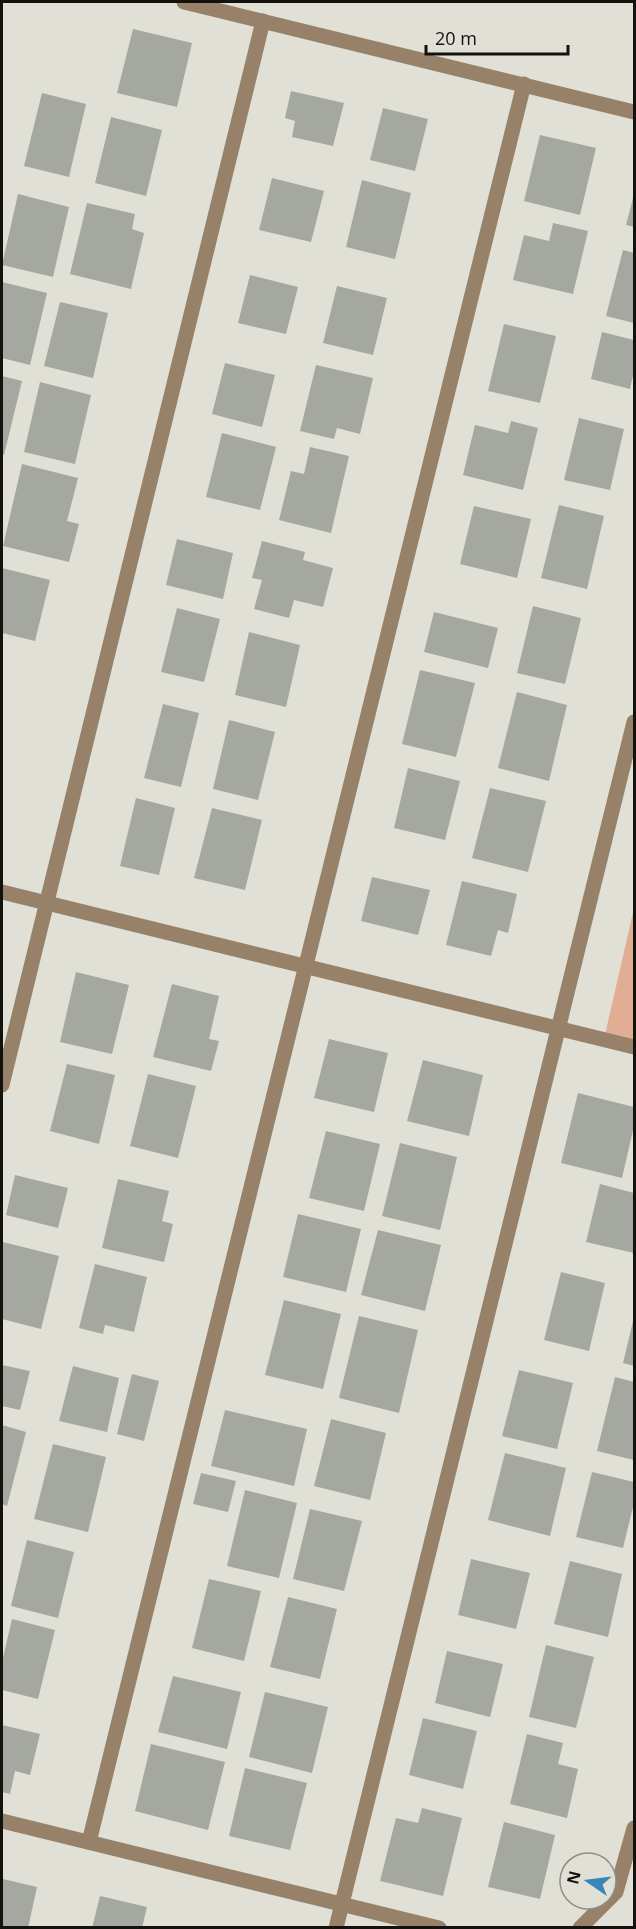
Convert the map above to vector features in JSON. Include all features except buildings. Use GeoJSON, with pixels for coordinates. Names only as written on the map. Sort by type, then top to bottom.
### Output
{"type":"FeatureCollection","features":[{"type":"Feature","properties":{"kind":"street"},"geometry":{"type":"LineString","coordinates":[[184,2],[634,112]]}},
{"type":"Feature","properties":{"kind":"street"},"geometry":{"type":"LineString","coordinates":[[2,1085],[263,21]]}},
{"type":"Feature","properties":{"kind":"street"},"geometry":{"type":"LineString","coordinates":[[88,1842],[524,84]]}},
{"type":"Feature","properties":{"kind":"street"},"geometry":{"type":"LineString","coordinates":[[336,1928],[634,722]]}},
{"type":"Feature","properties":{"kind":"street"},"geometry":{"type":"LineString","coordinates":[[2,892],[634,1047]]}},
{"type":"Feature","properties":{"kind":"street"},"geometry":{"type":"LineString","coordinates":[[2,1821],[439,1928]]}},
{"type":"Feature","properties":{"kind":"street"},"geometry":{"type":"LineString","coordinates":[[580,1928],[616,1892],[634,1828]]}},
{"type":"Feature","properties":{"kind":"shaded area"},"geometry":{"type":"Polygon","coordinates":[[[634,908],[634,1046],[604,1039],[634,908]]]}}]}
